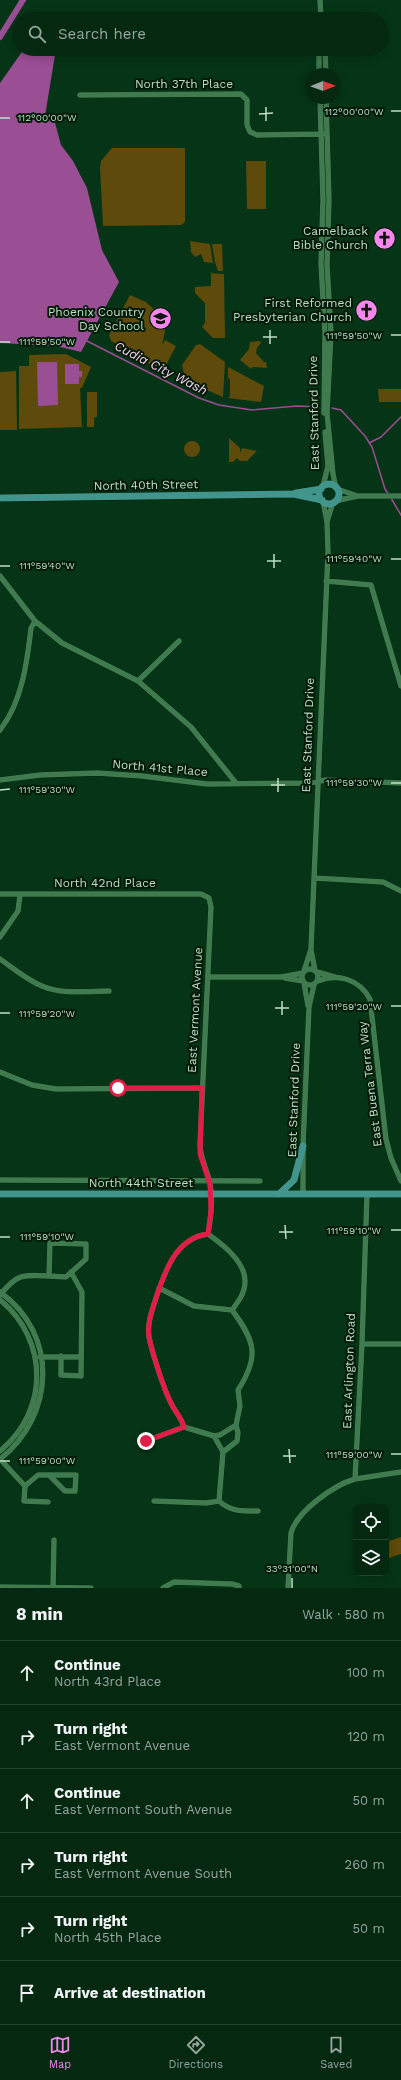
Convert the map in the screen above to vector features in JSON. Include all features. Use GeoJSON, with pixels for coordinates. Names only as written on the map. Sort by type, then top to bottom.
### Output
{"type":"FeatureCollection","features":[{"type":"Feature","properties":{"kind":"main road"},"geometry":{"type":"LineString","coordinates":[[328,484],[337,488],[339,494],[334,502],[328,503],[322,501],[320,495],[322,488],[328,484]]}},
{"type":"Feature","properties":{"kind":"main road","name":"North 40th Street"},"geometry":{"type":"LineString","coordinates":[[0,498],[293,494],[322,488]]}},
{"type":"Feature","properties":{"kind":"main road","name":"North 40th Street"},"geometry":{"type":"LineString","coordinates":[[293,494],[322,501]]}},
{"type":"Feature","properties":{"kind":"main road"},"geometry":{"type":"LineString","coordinates":[[279,1194],[294,1180],[303,1146]]}},
{"type":"Feature","properties":{"kind":"main road","name":"North 44th Street"},"geometry":{"type":"LineString","coordinates":[[0,1194],[401,1194]]}},
{"type":"Feature","properties":{"kind":"street"},"geometry":{"type":"LineString","coordinates":[[320,0],[321,12]]}},
{"type":"Feature","properties":{"kind":"street"},"geometry":{"type":"LineString","coordinates":[[319,56],[319,68]]}},
{"type":"Feature","properties":{"kind":"street"},"geometry":{"type":"LineString","coordinates":[[325,56],[326,68]]}},
{"type":"Feature","properties":{"kind":"street","name":"North 37th Place"},"geometry":{"type":"LineString","coordinates":[[80,95],[241,94],[247,100],[247,125],[250,132],[257,135],[324,134]]}},
{"type":"Feature","properties":{"kind":"street","name":"East Stanford Drive"},"geometry":{"type":"LineString","coordinates":[[321,104],[329,199],[327,265],[331,333],[327,413],[333,474],[337,488]]}},
{"type":"Feature","properties":{"kind":"street","name":"East Stanford Drive"},"geometry":{"type":"LineString","coordinates":[[322,488],[328,466],[323,388],[325,333],[321,264],[326,104]]}},
{"type":"Feature","properties":{"kind":"street"},"geometry":{"type":"LineString","coordinates":[[337,488],[358,496]]}},
{"type":"Feature","properties":{"kind":"street"},"geometry":{"type":"LineString","coordinates":[[334,502],[358,496],[401,496]]}},
{"type":"Feature","properties":{"kind":"street","name":"East Stanford Drive"},"geometry":{"type":"LineString","coordinates":[[309,1007],[304,982],[304,972],[311,949],[326,581],[327,522],[322,501]]}},
{"type":"Feature","properties":{"kind":"street","name":"East Stanford Drive"},"geometry":{"type":"LineString","coordinates":[[327,522],[334,502]]}},
{"type":"Feature","properties":{"kind":"street"},"geometry":{"type":"LineString","coordinates":[[0,576],[35,621],[62,643],[138,681],[191,726],[236,783]]}},
{"type":"Feature","properties":{"kind":"street"},"geometry":{"type":"LineString","coordinates":[[326,581],[371,585],[401,686]]}},
{"type":"Feature","properties":{"kind":"street"},"geometry":{"type":"LineString","coordinates":[[0,730],[12,711],[22,682],[31,628],[35,621]]}},
{"type":"Feature","properties":{"kind":"street"},"geometry":{"type":"LineString","coordinates":[[138,681],[179,641]]}},
{"type":"Feature","properties":{"kind":"street","name":"North 41st Place"},"geometry":{"type":"LineString","coordinates":[[0,780],[40,775],[98,773],[142,776],[207,784],[317,782],[326,780],[401,782]]}},
{"type":"Feature","properties":{"kind":"street"},"geometry":{"type":"LineString","coordinates":[[314,878],[383,882],[401,891]]}},
{"type":"Feature","properties":{"kind":"street","name":"North 42nd Place"},"geometry":{"type":"LineString","coordinates":[[0,894],[201,894],[209,898]]}},
{"type":"Feature","properties":{"kind":"street"},"geometry":{"type":"LineString","coordinates":[[0,937],[18,911],[20,895]]}},
{"type":"Feature","properties":{"kind":"street","name":"East Vermont Avenue"},"geometry":{"type":"LineString","coordinates":[[208,1234],[211,1211],[211,1194],[209,1180],[200,1154],[211,907],[209,898]]}},
{"type":"Feature","properties":{"kind":"street","name":"East Stanford Drive"},"geometry":{"type":"LineString","coordinates":[[303,1194],[303,1146],[309,1007],[316,982],[316,971],[311,949]]}},
{"type":"Feature","properties":{"kind":"street"},"geometry":{"type":"LineString","coordinates":[[0,959],[34,983],[50,989],[66,991],[109,991]]}},
{"type":"Feature","properties":{"kind":"street"},"geometry":{"type":"LineString","coordinates":[[208,977],[281,977],[304,972],[310,969],[335,977]]}},
{"type":"Feature","properties":{"kind":"street"},"geometry":{"type":"LineString","coordinates":[[281,977],[304,982],[308,985],[335,977]]}},
{"type":"Feature","properties":{"kind":"street","name":"East Buena Terra Way"},"geometry":{"type":"LineString","coordinates":[[335,977],[350,979],[360,985],[367,993],[372,1005],[386,1139],[391,1158],[401,1181]]}},
{"type":"Feature","properties":{"kind":"street"},"geometry":{"type":"LineString","coordinates":[[0,1072],[32,1085],[56,1089],[202,1088]]}},
{"type":"Feature","properties":{"kind":"street","name":"North 44th Street"},"geometry":{"type":"LineString","coordinates":[[0,1180],[260,1181]]}},
{"type":"Feature","properties":{"kind":"street","name":"East Arlington Road"},"geometry":{"type":"LineString","coordinates":[[355,1479],[362,1344],[367,1194]]}},
{"type":"Feature","properties":{"kind":"street"},"geometry":{"type":"LineString","coordinates":[[184,1427],[181,1417],[171,1404],[164,1389],[149,1337],[150,1316],[159,1288],[171,1259],[197,1236],[208,1234],[229,1251],[244,1271],[246,1282],[244,1289],[232,1310]]}},
{"type":"Feature","properties":{"kind":"street"},"geometry":{"type":"LineString","coordinates":[[25,1486],[0,1459],[20,1440],[36,1413],[43,1382],[39,1357],[30,1324],[17,1307],[0,1294],[15,1280],[24,1275],[66,1277],[86,1259],[86,1244],[50,1243],[49,1276]]}},
{"type":"Feature","properties":{"kind":"street"},"geometry":{"type":"LineString","coordinates":[[61,1356],[61,1376],[81,1376],[82,1292],[72,1272]]}},
{"type":"Feature","properties":{"kind":"street"},"geometry":{"type":"LineString","coordinates":[[159,1288],[194,1306],[232,1310],[247,1330],[252,1348],[252,1362],[249,1374],[238,1390],[240,1406],[236,1425],[238,1433],[237,1441],[223,1452]]}},
{"type":"Feature","properties":{"kind":"street"},"geometry":{"type":"LineString","coordinates":[[0,1300],[15,1315],[39,1357],[36,1388],[30,1410],[19,1431],[0,1451]]}},
{"type":"Feature","properties":{"kind":"street"},"geometry":{"type":"LineString","coordinates":[[362,1344],[401,1344]]}},
{"type":"Feature","properties":{"kind":"street"},"geometry":{"type":"LineString","coordinates":[[39,1357],[81,1357]]}},
{"type":"Feature","properties":{"kind":"street"},"geometry":{"type":"LineString","coordinates":[[146,1441],[184,1427],[214,1436],[220,1435],[236,1425]]}},
{"type":"Feature","properties":{"kind":"street"},"geometry":{"type":"LineString","coordinates":[[214,1436],[223,1452],[219,1501],[226,1508],[236,1511],[258,1511]]}},
{"type":"Feature","properties":{"kind":"street"},"geometry":{"type":"LineString","coordinates":[[288,1588],[291,1533],[293,1525],[328,1492],[355,1479],[401,1472]]}},
{"type":"Feature","properties":{"kind":"street"},"geometry":{"type":"LineString","coordinates":[[48,1502],[24,1501],[25,1486],[38,1475],[49,1475],[76,1475],[75,1491],[64,1492],[49,1475]]}},
{"type":"Feature","properties":{"kind":"street"},"geometry":{"type":"LineString","coordinates":[[154,1501],[206,1503],[219,1501]]}},
{"type":"Feature","properties":{"kind":"street"},"geometry":{"type":"LineString","coordinates":[[53,1587],[54,1540]]}},
{"type":"Feature","properties":{"kind":"street"},"geometry":{"type":"LineString","coordinates":[[162,1588],[174,1582],[232,1584],[238,1586],[239,1588]]}},
{"type":"Feature","properties":{"kind":"street"},"geometry":{"type":"LineString","coordinates":[[0,1587],[91,1588]]}},
{"type":"Feature","properties":{"kind":"shaded area"},"geometry":{"type":"Polygon","coordinates":[[[19,56],[55,56],[45,116],[54,119],[61,145],[73,161],[87,188],[102,250],[119,282],[81,352],[56,346],[0,343],[0,83],[19,56]]]}},
{"type":"Feature","properties":{"kind":"shaded area"},"geometry":{"type":"Polygon","coordinates":[[[112,148],[185,148],[185,222],[181,225],[103,226],[100,168],[101,161],[112,148]]]}},
{"type":"Feature","properties":{"kind":"shaded area"},"geometry":{"type":"Polygon","coordinates":[[[246,161],[266,161],[266,209],[247,209],[246,161]]]}},
{"type":"Feature","properties":{"kind":"shaded area"},"geometry":{"type":"Polygon","coordinates":[[[190,241],[210,244],[213,263],[204,262],[201,254],[195,257],[191,252],[190,241]]]}},
{"type":"Feature","properties":{"kind":"shaded area"},"geometry":{"type":"Polygon","coordinates":[[[212,244],[222,244],[223,271],[218,271],[212,244]]]}},
{"type":"Feature","properties":{"kind":"shaded area"},"geometry":{"type":"Polygon","coordinates":[[[211,273],[224,274],[225,338],[213,338],[202,327],[205,323],[205,303],[195,293],[195,287],[211,286],[211,273]]]}},
{"type":"Feature","properties":{"kind":"shaded area"},"geometry":{"type":"Polygon","coordinates":[[[130,295],[146,302],[164,319],[165,331],[162,345],[165,340],[176,346],[163,371],[115,346],[115,343],[111,341],[109,335],[130,295]]]}},
{"type":"Feature","properties":{"kind":"shaded area"},"geometry":{"type":"Polygon","coordinates":[[[260,341],[261,343],[257,348],[256,353],[264,362],[266,362],[267,368],[253,367],[251,369],[240,360],[249,349],[250,342],[260,341]]]}},
{"type":"Feature","properties":{"kind":"shaded area"},"geometry":{"type":"Polygon","coordinates":[[[200,344],[225,362],[223,397],[186,381],[182,365],[196,345],[200,344]]]}},
{"type":"Feature","properties":{"kind":"shaded area"},"geometry":{"type":"Polygon","coordinates":[[[66,354],[91,367],[82,388],[80,388],[82,427],[19,429],[19,366],[29,366],[29,355],[66,354]]]}},
{"type":"Feature","properties":{"kind":"shaded area"},"geometry":{"type":"Polygon","coordinates":[[[37,362],[57,362],[58,405],[38,406],[37,362]]]}},
{"type":"Feature","properties":{"kind":"shaded area"},"geometry":{"type":"Polygon","coordinates":[[[65,364],[79,364],[79,371],[82,371],[82,377],[79,377],[79,384],[65,384],[65,364]]]}},
{"type":"Feature","properties":{"kind":"shaded area"},"geometry":{"type":"Polygon","coordinates":[[[228,367],[264,386],[261,402],[228,398],[230,396],[230,379],[228,378],[228,367]]]}},
{"type":"Feature","properties":{"kind":"shaded area"},"geometry":{"type":"Polygon","coordinates":[[[16,371],[17,430],[0,430],[0,372],[16,371]]]}},
{"type":"Feature","properties":{"kind":"shaded area"},"geometry":{"type":"Polygon","coordinates":[[[378,389],[401,389],[401,402],[379,402],[378,389]]]}},
{"type":"Feature","properties":{"kind":"shaded area"},"geometry":{"type":"Polygon","coordinates":[[[87,392],[97,392],[97,417],[94,418],[94,427],[87,427],[87,392]]]}},
{"type":"Feature","properties":{"kind":"shaded area"},"geometry":{"type":"Polygon","coordinates":[[[229,438],[240,448],[240,453],[242,448],[257,451],[247,461],[240,461],[237,458],[233,462],[229,462],[229,438]]]}},
{"type":"Feature","properties":{"kind":"shaded area"},"geometry":{"type":"Polygon","coordinates":[[[192,441],[198,443],[200,449],[198,455],[192,457],[186,455],[184,449],[186,443],[192,441]]]}},
{"type":"Feature","properties":{"kind":"shaded area"},"geometry":{"type":"Polygon","coordinates":[[[401,1537],[401,1554],[389,1558],[389,1541],[401,1537]]]}},
{"type":"Feature","properties":{"kind":"waterway"},"geometry":{"type":"LineString","coordinates":[[16,12],[23,0]]}},
{"type":"Feature","properties":{"kind":"waterway"},"geometry":{"type":"LineString","coordinates":[[0,37],[12,18]]}},
{"type":"Feature","properties":{"kind":"waterway","name":"Cudia City Wash"},"geometry":{"type":"LineString","coordinates":[[87,341],[199,398],[219,405],[252,410],[297,406],[319,407]]}},
{"type":"Feature","properties":{"kind":"waterway","name":"Cudia City Wash"},"geometry":{"type":"LineString","coordinates":[[332,408],[341,410],[365,436],[372,447],[385,489],[389,495]]}},
{"type":"Feature","properties":{"kind":"waterway"},"geometry":{"type":"LineString","coordinates":[[369,443],[381,437],[401,417]]}},
{"type":"Feature","properties":{"kind":"waterway","name":"Cudia City Wash"},"geometry":{"type":"LineString","coordinates":[[391,498],[401,515]]}},
{"type":"Feature","properties":{"kind":"place","name":"Camelback Bible Church"},"geometry":{"type":"Point","coordinates":[384,238]}},
{"type":"Feature","properties":{"kind":"place","name":"First Reformed Presbyterian Church"},"geometry":{"type":"Point","coordinates":[367,310]}},
{"type":"Feature","properties":{"kind":"place","name":"Phoenix Country Day School"},"geometry":{"type":"Point","coordinates":[160,319]}},
{"type":"Feature","properties":{"kind":"route"},"geometry":{"type":"LineString","coordinates":[[118,1088],[202,1088],[200,1154],[210,1184],[211,1211],[208,1234],[197,1236],[179,1250],[171,1259],[164,1272],[150,1316],[149,1337],[162,1377],[164,1389],[171,1404],[181,1417],[184,1427],[158,1435],[146,1441]]}}]}
